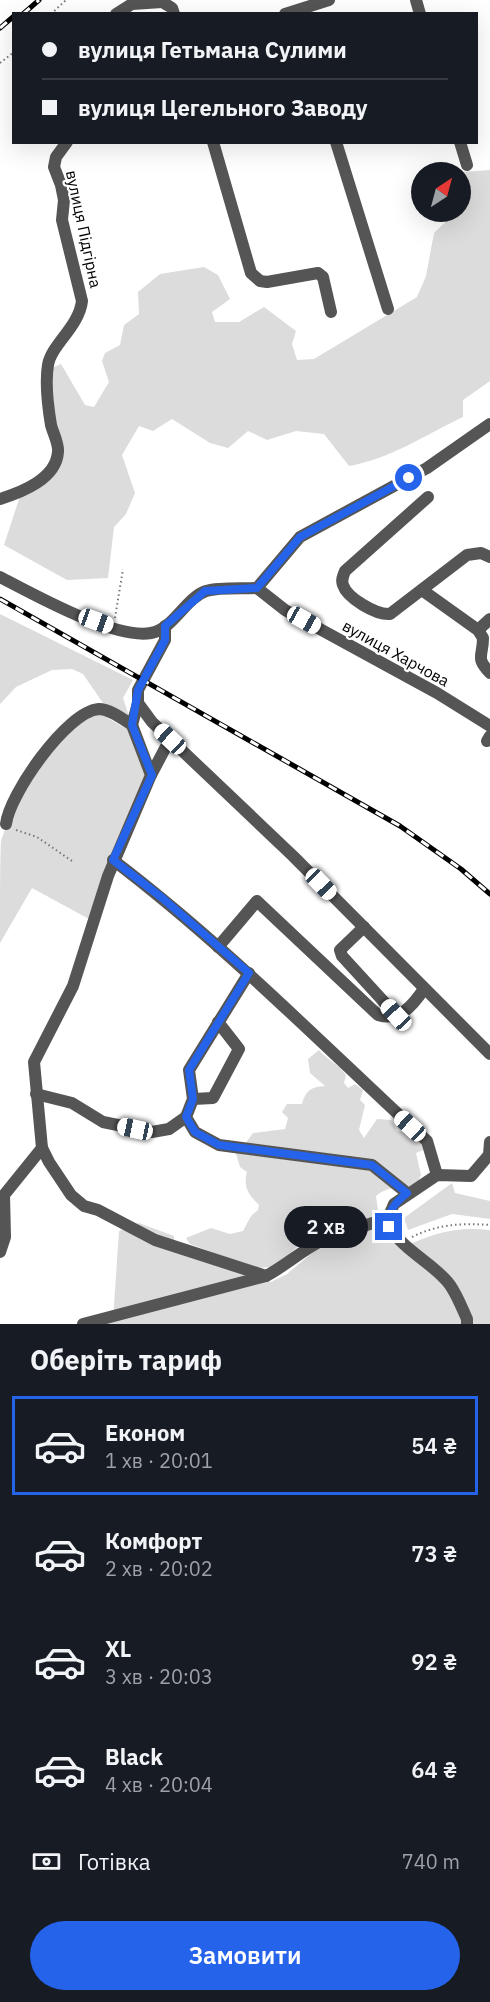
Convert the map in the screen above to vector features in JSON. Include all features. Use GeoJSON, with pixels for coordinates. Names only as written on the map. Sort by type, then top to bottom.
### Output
{"type":"FeatureCollection","features":[{"type":"Feature","properties":{"kind":"street"},"geometry":{"type":"LineString","coordinates":[[292,12],[329,0]]}},
{"type":"Feature","properties":{"kind":"street"},"geometry":{"type":"LineString","coordinates":[[119,12],[132,4],[160,1],[172,8],[173,12]]}},
{"type":"Feature","properties":{"kind":"street","name":"вулиця Підгірна"},"geometry":{"type":"LineString","coordinates":[[0,499],[26,491],[41,479],[54,465],[59,451],[48,408],[48,363],[81,313],[82,301],[62,220],[61,185],[54,167],[60,149],[65,144]]}},
{"type":"Feature","properties":{"kind":"street"},"geometry":{"type":"LineString","coordinates":[[214,144],[251,273],[260,281],[267,282],[318,273],[323,277],[331,312]]}},
{"type":"Feature","properties":{"kind":"street"},"geometry":{"type":"LineString","coordinates":[[337,144],[388,309]]}},
{"type":"Feature","properties":{"kind":"street"},"geometry":{"type":"LineString","coordinates":[[461,144],[466,162]]}},
{"type":"Feature","properties":{"kind":"street"},"geometry":{"type":"LineString","coordinates":[[0,577],[62,608],[113,627],[152,633],[165,626],[205,591],[257,588],[300,537],[428,468],[490,424]]}},
{"type":"Feature","properties":{"kind":"street"},"geometry":{"type":"LineString","coordinates":[[428,497],[345,571],[341,579],[343,587],[372,611],[382,615],[390,614],[467,555],[481,553],[490,556]]}},
{"type":"Feature","properties":{"kind":"street","name":"вулиця Харчова"},"geometry":{"type":"LineString","coordinates":[[257,588],[319,636],[490,726]]}},
{"type":"Feature","properties":{"kind":"street"},"geometry":{"type":"LineString","coordinates":[[422,590],[478,630],[483,638],[479,656],[480,663],[490,674]]}},
{"type":"Feature","properties":{"kind":"street"},"geometry":{"type":"LineString","coordinates":[[478,630],[490,619]]}},
{"type":"Feature","properties":{"kind":"street"},"geometry":{"type":"LineString","coordinates":[[152,775],[132,725],[142,679],[165,640],[165,626]]}},
{"type":"Feature","properties":{"kind":"street"},"geometry":{"type":"LineString","coordinates":[[138,703],[152,722],[293,856],[490,1054]]}},
{"type":"Feature","properties":{"kind":"street"},"geometry":{"type":"LineString","coordinates":[[6,824],[13,805],[40,757],[59,733],[79,718],[99,709],[110,712],[132,725]]}},
{"type":"Feature","properties":{"kind":"street"},"geometry":{"type":"LineString","coordinates":[[170,739],[113,860],[73,986],[34,1062],[42,1148],[71,1195],[84,1206],[98,1210],[154,1240],[266,1276]]}},
{"type":"Feature","properties":{"kind":"street"},"geometry":{"type":"LineString","coordinates":[[113,860],[161,897],[249,973],[427,1142],[436,1176]]}},
{"type":"Feature","properties":{"kind":"street"},"geometry":{"type":"LineString","coordinates":[[218,947],[257,901],[378,1015],[386,1017],[396,1015],[412,1005],[424,989]]}},
{"type":"Feature","properties":{"kind":"street"},"geometry":{"type":"LineString","coordinates":[[364,927],[343,945],[340,950],[342,956],[396,1015]]}},
{"type":"Feature","properties":{"kind":"street"},"geometry":{"type":"LineString","coordinates":[[36,1094],[72,1103],[103,1122],[152,1132],[169,1130],[186,1117],[193,1099],[189,1070],[249,973]]}},
{"type":"Feature","properties":{"kind":"street"},"geometry":{"type":"LineString","coordinates":[[193,1099],[213,1098],[239,1049],[218,1022]]}},
{"type":"Feature","properties":{"kind":"street"},"geometry":{"type":"LineString","coordinates":[[186,1117],[195,1132],[219,1145],[372,1165],[407,1193]]}},
{"type":"Feature","properties":{"kind":"street"},"geometry":{"type":"LineString","coordinates":[[467,1324],[467,1319],[450,1285],[421,1256],[393,1235],[388,1218],[394,1204],[407,1193],[436,1176],[471,1176],[489,1155],[490,1142]]}},
{"type":"Feature","properties":{"kind":"street"},"geometry":{"type":"LineString","coordinates":[[0,1252],[5,1237],[4,1195],[42,1148]]}},
{"type":"Feature","properties":{"kind":"street"},"geometry":{"type":"LineString","coordinates":[[83,1324],[266,1276],[323,1240],[388,1218]]}},
{"type":"Feature","properties":{"kind":"street"},"geometry":{"type":"LineString","coordinates":[[129,1324],[138,1309]]}},
{"type":"Feature","properties":{"kind":"path"},"geometry":{"type":"LineString","coordinates":[[53,12],[66,0]]}},
{"type":"Feature","properties":{"kind":"path"},"geometry":{"type":"LineString","coordinates":[[0,63],[12,54]]}},
{"type":"Feature","properties":{"kind":"path"},"geometry":{"type":"LineString","coordinates":[[113,627],[123,569]]}},
{"type":"Feature","properties":{"kind":"path"},"geometry":{"type":"LineString","coordinates":[[6,824],[10,828],[37,837],[72,861]]}},
{"type":"Feature","properties":{"kind":"path"},"geometry":{"type":"LineString","coordinates":[[402,1242],[428,1229],[463,1223],[490,1225]]}},
{"type":"Feature","properties":{"kind":"shaded area"},"geometry":{"type":"Polygon","coordinates":[[[490,170],[490,381],[463,400],[463,417],[407,446],[379,458],[349,466],[324,434],[296,431],[267,440],[248,431],[228,448],[210,443],[172,419],[153,431],[139,426],[122,455],[135,493],[126,514],[114,527],[108,578],[67,580],[4,545],[20,496],[57,466],[52,368],[61,364],[85,405],[94,407],[109,382],[102,361],[105,353],[120,345],[124,325],[139,314],[138,292],[160,274],[204,267],[218,275],[230,299],[212,312],[215,322],[239,322],[264,307],[296,331],[292,344],[297,360],[314,359],[417,297],[426,276],[434,233],[446,222],[471,222],[471,171],[490,170]]]}},
{"type":"Feature","properties":{"kind":"shaded area"},"geometry":{"type":"Polygon","coordinates":[[[0,614],[133,680],[123,698],[130,719],[103,703],[83,674],[72,669],[52,670],[16,687],[0,704],[0,614]]]}},
{"type":"Feature","properties":{"kind":"shaded area"},"geometry":{"type":"Polygon","coordinates":[[[99,713],[132,732],[146,776],[89,919],[32,888],[0,943],[1,841],[8,822],[26,785],[51,751],[82,723],[99,713]]]}},
{"type":"Feature","properties":{"kind":"shaded area"},"geometry":{"type":"Polygon","coordinates":[[[319,1050],[343,1071],[346,1075],[344,1083],[348,1088],[355,1084],[363,1090],[360,1100],[365,1105],[359,1130],[364,1138],[377,1119],[391,1120],[397,1131],[411,1133],[421,1140],[425,1149],[416,1153],[421,1175],[417,1184],[381,1192],[376,1196],[378,1210],[370,1222],[359,1220],[331,1231],[311,1234],[275,1267],[254,1268],[190,1244],[186,1238],[211,1228],[230,1234],[243,1231],[251,1216],[258,1210],[259,1205],[249,1194],[246,1186],[247,1172],[240,1167],[234,1147],[245,1144],[253,1133],[285,1129],[288,1118],[282,1112],[287,1104],[302,1104],[305,1095],[310,1090],[325,1086],[310,1073],[308,1059],[319,1050]]]}},
{"type":"Feature","properties":{"kind":"shaded area"},"geometry":{"type":"Polygon","coordinates":[[[452,1183],[455,1193],[490,1201],[490,1219],[452,1214],[408,1230],[404,1218],[452,1183]]]}},
{"type":"Feature","properties":{"kind":"shaded area"},"geometry":{"type":"Polygon","coordinates":[[[139,1223],[174,1236],[174,1251],[271,1282],[287,1274],[323,1244],[376,1225],[404,1247],[445,1232],[467,1229],[490,1230],[490,1324],[98,1324],[113,1320],[119,1231],[139,1223]]]}},
{"type":"Feature","properties":{"kind":"railway"},"geometry":{"type":"LineString","coordinates":[[25,12],[39,0]]}},
{"type":"Feature","properties":{"kind":"railway"},"geometry":{"type":"LineString","coordinates":[[0,28],[12,18]]}},
{"type":"Feature","properties":{"kind":"railway"},"geometry":{"type":"LineString","coordinates":[[0,599],[400,826],[461,869],[490,894]]}},
{"type":"Feature","properties":{"kind":"route"},"geometry":{"type":"LineString","coordinates":[[389,1227],[388,1218],[394,1204],[407,1193],[372,1165],[219,1145],[195,1132],[186,1117],[193,1099],[189,1070],[249,973],[161,897],[113,860],[152,775],[132,725],[138,703],[138,690],[165,640],[165,626],[205,591],[257,588],[291,544],[300,537],[409,478]]}}]}
